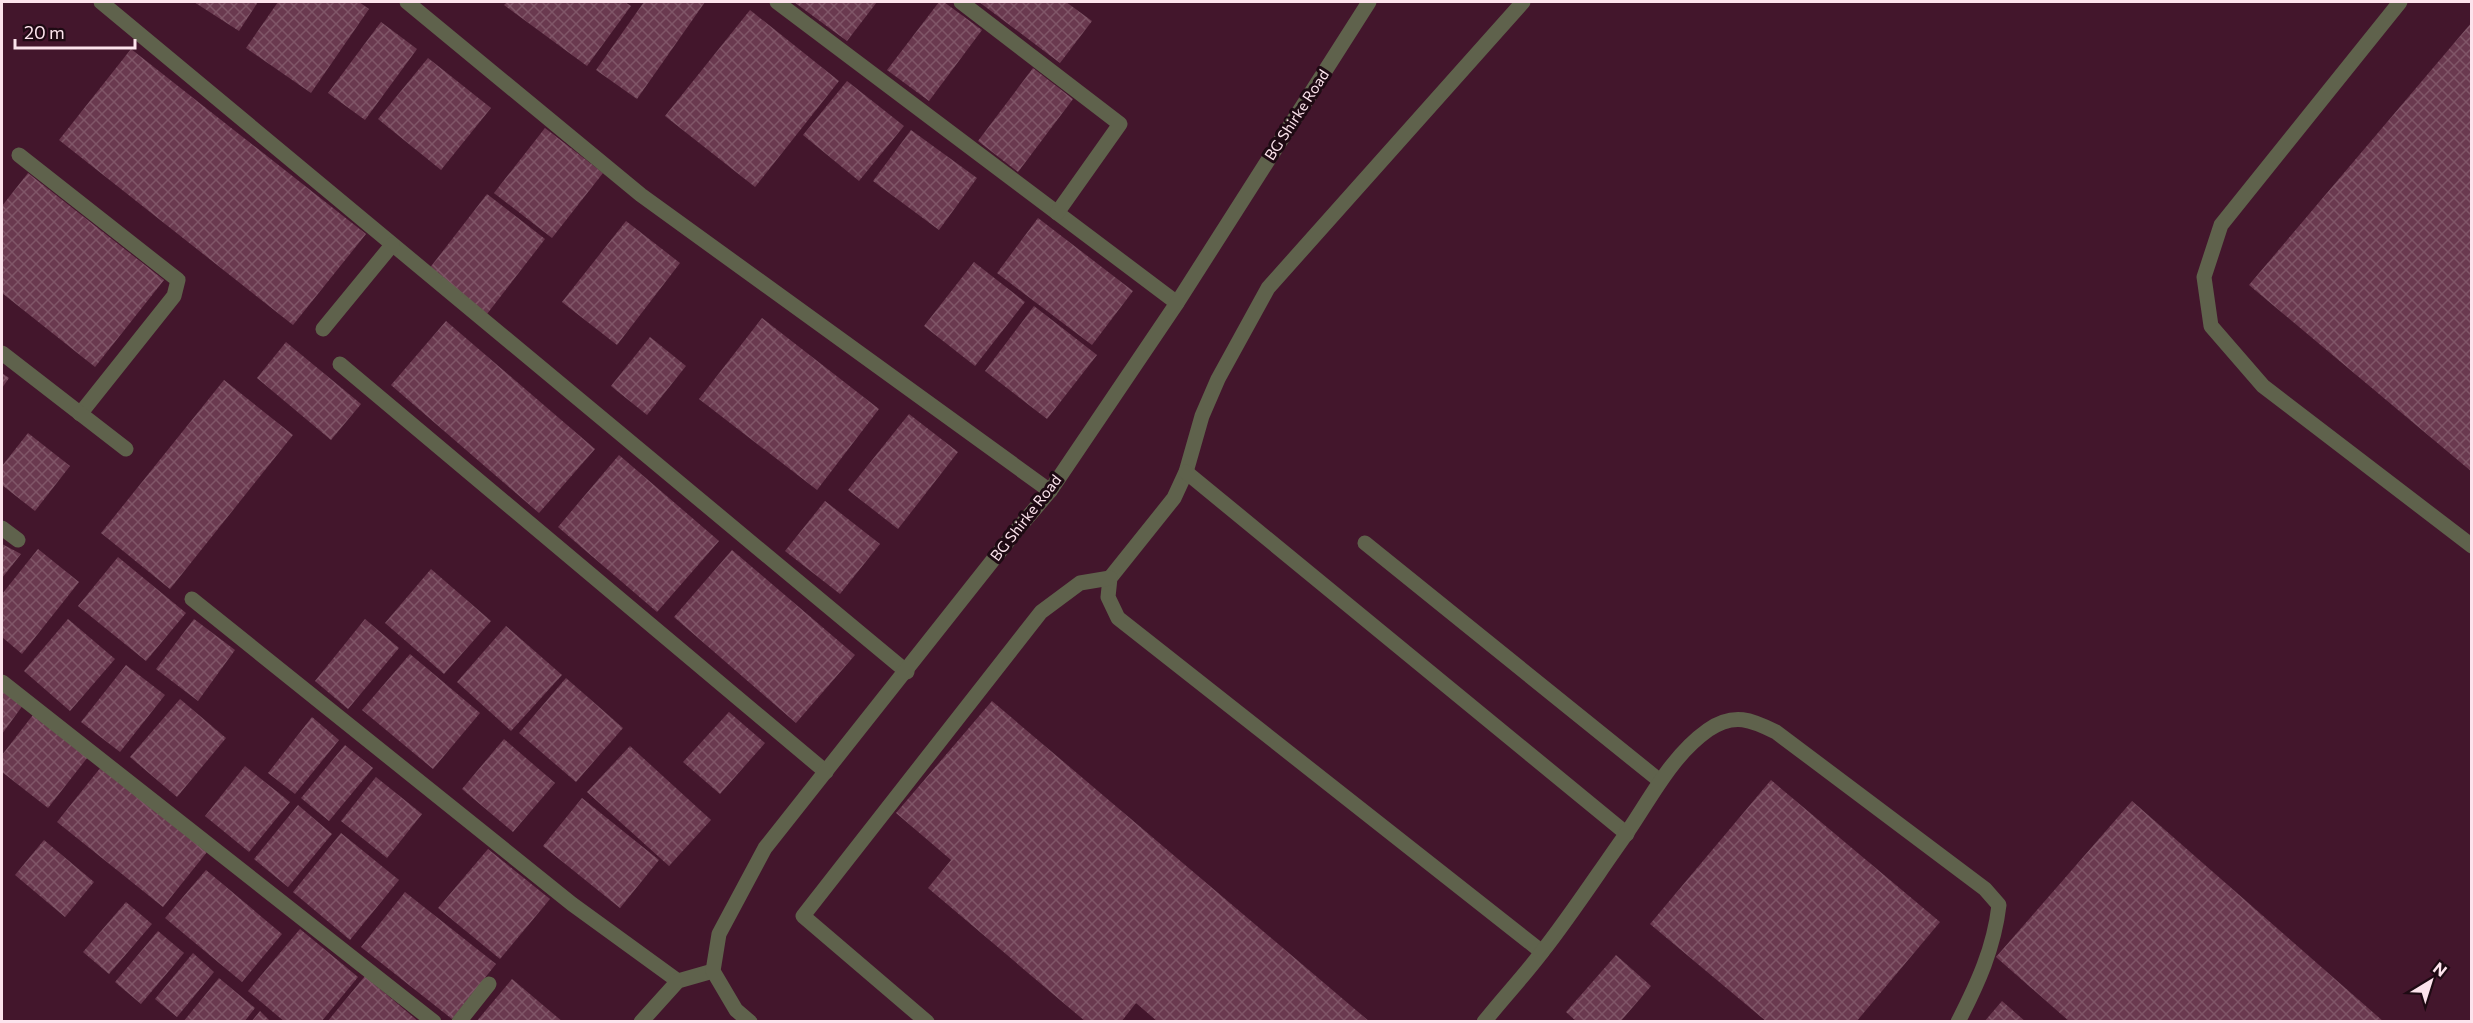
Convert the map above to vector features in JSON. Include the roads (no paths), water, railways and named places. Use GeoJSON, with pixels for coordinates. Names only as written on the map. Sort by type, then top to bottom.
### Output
{"type":"FeatureCollection","features":[{"type":"Feature","properties":{"kind":"street"},"geometry":{"type":"LineString","coordinates":[[100,2],[907,672]]}},
{"type":"Feature","properties":{"kind":"street"},"geometry":{"type":"LineString","coordinates":[[407,2],[641,195],[1050,490]]}},
{"type":"Feature","properties":{"kind":"street"},"geometry":{"type":"LineString","coordinates":[[777,2],[1177,303]]}},
{"type":"Feature","properties":{"kind":"street"},"geometry":{"type":"LineString","coordinates":[[961,2],[1120,124],[1057,213]]}},
{"type":"Feature","properties":{"kind":"street"},"geometry":{"type":"LineString","coordinates":[[1522,2],[1268,288],[1218,379],[1202,416],[1186,472],[1174,498],[1110,578],[1108,597],[1118,618],[1542,952]]}},
{"type":"Feature","properties":{"kind":"street"},"geometry":{"type":"LineString","coordinates":[[2400,2],[2221,225],[2204,277],[2211,326],[2263,386],[2472,546]]}},
{"type":"Feature","properties":{"kind":"street","name":"BG Shirke Road"},"geometry":{"type":"LineString","coordinates":[[713,971],[719,934],[765,848],[1050,490],[1177,303],[1366,3]]}},
{"type":"Feature","properties":{"kind":"street"},"geometry":{"type":"LineString","coordinates":[[19,155],[178,280],[174,296],[80,414]]}},
{"type":"Feature","properties":{"kind":"street"},"geometry":{"type":"LineString","coordinates":[[323,329],[392,245]]}},
{"type":"Feature","properties":{"kind":"street"},"geometry":{"type":"LineString","coordinates":[[2,353],[126,449]]}},
{"type":"Feature","properties":{"kind":"street"},"geometry":{"type":"LineString","coordinates":[[340,364],[826,772]]}},
{"type":"Feature","properties":{"kind":"street"},"geometry":{"type":"LineString","coordinates":[[1186,472],[1627,834]]}},
{"type":"Feature","properties":{"kind":"street"},"geometry":{"type":"LineString","coordinates":[[2,528],[18,540]]}},
{"type":"Feature","properties":{"kind":"street"},"geometry":{"type":"LineString","coordinates":[[1365,543],[1660,781]]}},
{"type":"Feature","properties":{"kind":"street"},"geometry":{"type":"LineString","coordinates":[[927,1022],[803,916],[1041,612],[1080,583],[1110,578]]}},
{"type":"Feature","properties":{"kind":"street"},"geometry":{"type":"LineString","coordinates":[[192,599],[572,904],[678,981]]}},
{"type":"Feature","properties":{"kind":"street"},"geometry":{"type":"LineString","coordinates":[[2,682],[434,1022]]}},
{"type":"Feature","properties":{"kind":"street"},"geometry":{"type":"LineString","coordinates":[[1484,1022],[1542,952],[1627,834],[1660,781],[1677,760],[1708,730],[1729,720],[1750,720],[1776,732],[1985,889],[1998,905],[1996,931],[1983,972],[1959,1022]]}},
{"type":"Feature","properties":{"kind":"street"},"geometry":{"type":"LineString","coordinates":[[641,1022],[678,981],[713,971],[736,1010],[750,1022]]}},
{"type":"Feature","properties":{"kind":"street"},"geometry":{"type":"LineString","coordinates":[[459,1022],[489,984]]}}]}
